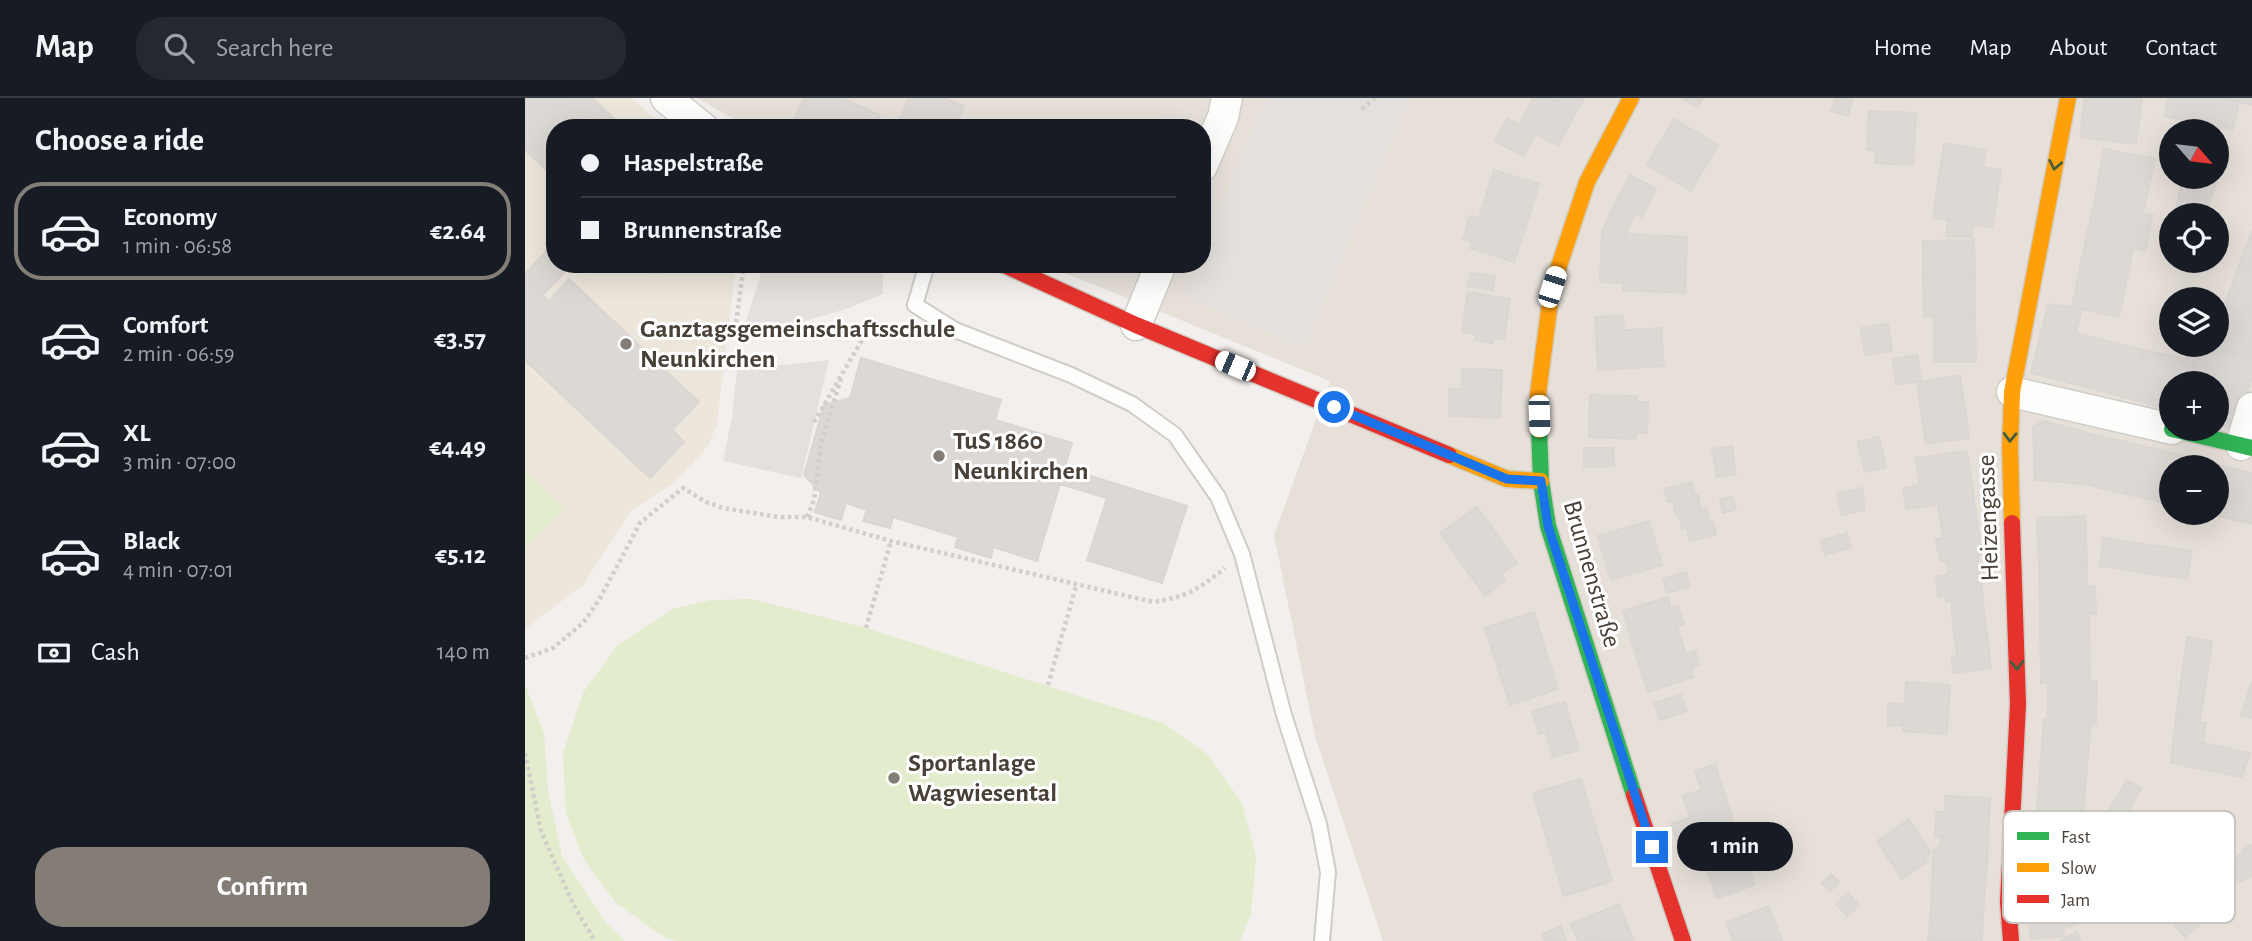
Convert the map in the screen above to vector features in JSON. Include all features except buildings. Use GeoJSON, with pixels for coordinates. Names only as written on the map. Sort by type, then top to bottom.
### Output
{"type":"FeatureCollection","features":[{"type":"Feature","properties":{"kind":"street"},"geometry":{"type":"LineString","coordinates":[[666,98],[692,119]]}},
{"type":"Feature","properties":{"kind":"street"},"geometry":{"type":"LineString","coordinates":[[1211,145],[1223,117],[1227,98]]}},
{"type":"Feature","properties":{"kind":"street","name":"Brunnenstraße"},"geometry":{"type":"LineString","coordinates":[[1631,98],[1587,182],[1552,287],[1538,394],[1541,481],[1548,526],[1683,941]]}},
{"type":"Feature","properties":{"kind":"street","name":"Heizengasse"},"geometry":{"type":"LineString","coordinates":[[2013,811],[2018,704],[2010,447],[2012,392],[2068,98]]}},
{"type":"Feature","properties":{"kind":"street"},"geometry":{"type":"LineString","coordinates":[[1022,273],[1136,325],[1507,479],[1541,481]]}},
{"type":"Feature","properties":{"kind":"street"},"geometry":{"type":"LineString","coordinates":[[1136,325],[1157,273]]}},
{"type":"Feature","properties":{"kind":"street"},"geometry":{"type":"LineString","coordinates":[[2012,392],[2159,426]]}},
{"type":"Feature","properties":{"kind":"street"},"geometry":{"type":"LineString","coordinates":[[2224,441],[2246,446],[2252,408]]}},
{"type":"Feature","properties":{"kind":"street","name":"Heizengasse"},"geometry":{"type":"LineString","coordinates":[[2010,923],[2011,941]]}},
{"type":"Feature","properties":{"kind":"lane"},"geometry":{"type":"LineString","coordinates":[[924,273],[915,305],[955,330],[1071,375],[1132,404],[1175,435],[1218,497],[1242,554],[1284,715],[1319,824],[1328,872],[1322,941]]}},
{"type":"Feature","properties":{"kind":"path"},"geometry":{"type":"LineString","coordinates":[[1362,108],[1375,98]]}},
{"type":"Feature","properties":{"kind":"path"},"geometry":{"type":"LineString","coordinates":[[740,343],[736,323],[743,273]]}},
{"type":"Feature","properties":{"kind":"path"},"geometry":{"type":"LineString","coordinates":[[814,422],[876,318]]}},
{"type":"Feature","properties":{"kind":"path"},"geometry":{"type":"LineString","coordinates":[[807,517],[814,500],[821,443],[841,379]]}},
{"type":"Feature","properties":{"kind":"path"},"geometry":{"type":"LineString","coordinates":[[525,658],[553,648],[583,623],[599,600],[640,523],[683,488],[706,502],[723,508],[778,517],[807,517],[891,541],[1153,602],[1172,599],[1197,590],[1242,554]]}},
{"type":"Feature","properties":{"kind":"path"},"geometry":{"type":"LineString","coordinates":[[866,628],[891,541]]}},
{"type":"Feature","properties":{"kind":"path"},"geometry":{"type":"LineString","coordinates":[[1048,685],[1076,586]]}},
{"type":"Feature","properties":{"kind":"path"},"geometry":{"type":"LineString","coordinates":[[525,754],[541,831],[573,904],[595,941]]}},
{"type":"Feature","properties":{"kind":"shaded area","name":"Ganztagsgemeinschaftsschule Neunkirchen"},"geometry":{"type":"Polygon","coordinates":[[[525,98],[632,98],[654,119],[546,119],[546,273],[735,273],[717,424],[708,446],[676,481],[631,511],[583,585],[525,629],[525,98]]]}},
{"type":"Feature","properties":{"kind":"shaded area"},"geometry":{"type":"Polygon","coordinates":[[[697,98],[2252,98],[2252,941],[1383,941],[1315,736],[1274,535],[1330,381],[1065,273],[1211,273],[1211,119],[733,119],[697,98]]]}},
{"type":"Feature","properties":{"kind":"shaded area"},"geometry":{"type":"Polygon","coordinates":[[[1266,98],[1409,98],[1304,347],[1183,296],[1192,273],[1211,273],[1211,229],[1266,98]]]}},
{"type":"Feature","properties":{"kind":"shaded area"},"geometry":{"type":"Polygon","coordinates":[[[761,273],[883,273],[883,294],[846,309],[765,330],[746,321],[761,273]]]}},
{"type":"Feature","properties":{"kind":"shaded area"},"geometry":{"type":"Polygon","coordinates":[[[829,360],[801,478],[723,461],[732,417],[737,370],[829,360]]]}},
{"type":"Feature","properties":{"kind":"green space"},"geometry":{"type":"Polygon","coordinates":[[[525,472],[563,509],[525,549],[525,472]]]}},
{"type":"Feature","properties":{"kind":"green space","name":"Sportanlage Wagwiesental"},"geometry":{"type":"Polygon","coordinates":[[[751,599],[866,628],[1163,723],[1207,754],[1242,803],[1256,857],[1251,914],[1240,941],[678,941],[664,937],[616,903],[584,860],[566,813],[563,753],[584,691],[618,645],[673,609],[711,600],[751,599]]]}},
{"type":"Feature","properties":{"kind":"green space"},"geometry":{"type":"Polygon","coordinates":[[[525,684],[544,734],[548,791],[562,856],[605,922],[625,941],[525,941],[525,684]]]}},
{"type":"Feature","properties":{"kind":"traffic: fast"},"geometry":{"type":"LineString","coordinates":[[1539,430],[1541,481],[1548,526],[1634,795]]}},
{"type":"Feature","properties":{"kind":"traffic: fast"},"geometry":{"type":"LineString","coordinates":[[2223,441],[2252,448]]}},
{"type":"Feature","properties":{"kind":"traffic: slow"},"geometry":{"type":"LineString","coordinates":[[1539,430],[1538,394],[1552,287],[1587,182],[1631,98]]}},
{"type":"Feature","properties":{"kind":"traffic: slow"},"geometry":{"type":"LineString","coordinates":[[2012,523],[2012,392],[2068,98]]}},
{"type":"Feature","properties":{"kind":"traffic: slow"},"geometry":{"type":"LineString","coordinates":[[1449,455],[1507,479],[1541,481]]}},
{"type":"Feature","properties":{"kind":"traffic: jam"},"geometry":{"type":"LineString","coordinates":[[1022,273],[1136,325],[1449,455]]}},
{"type":"Feature","properties":{"kind":"traffic: jam"},"geometry":{"type":"LineString","coordinates":[[2012,523],[2018,704],[2013,811]]}},
{"type":"Feature","properties":{"kind":"traffic: jam"},"geometry":{"type":"LineString","coordinates":[[1634,795],[1683,941]]}},
{"type":"Feature","properties":{"kind":"traffic: jam"},"geometry":{"type":"LineString","coordinates":[[2010,923],[2011,941]]}},
{"type":"Feature","properties":{"kind":"place","name":"Ganztagsgemeinschaftsschule Neunkirchen"},"geometry":{"type":"Point","coordinates":[626,344]}},
{"type":"Feature","properties":{"kind":"place","name":"TuS 1860 Neunkirchen"},"geometry":{"type":"Point","coordinates":[939,456]}},
{"type":"Feature","properties":{"kind":"place","name":"Sportanlage Wagwiesental"},"geometry":{"type":"Point","coordinates":[894,778]}},
{"type":"Feature","properties":{"kind":"route"},"geometry":{"type":"LineString","coordinates":[[1334,407],[1507,479],[1541,481],[1548,526],[1652,847]]}}]}
